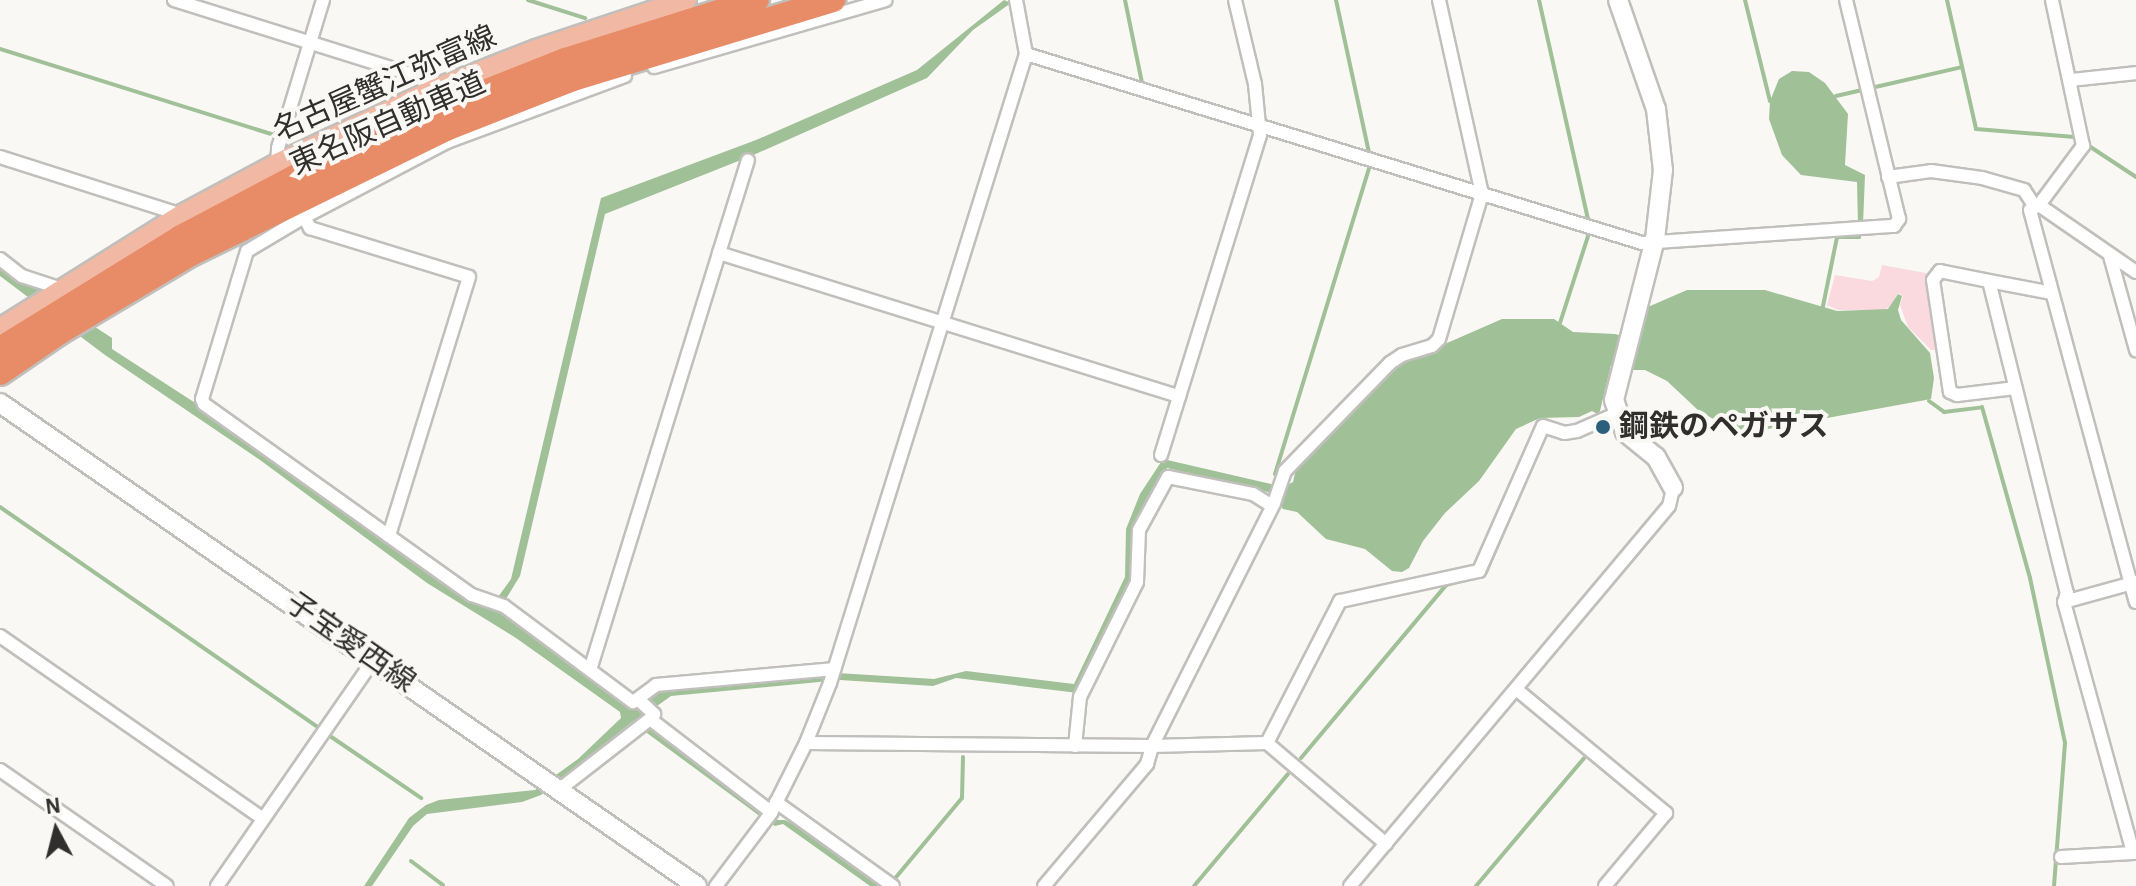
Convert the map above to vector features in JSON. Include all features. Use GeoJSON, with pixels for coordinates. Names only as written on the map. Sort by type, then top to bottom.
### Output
{"type":"FeatureCollection","features":[{"type":"Feature","properties":{"kind":"highway","name":"東名阪自動車道"},"geometry":{"type":"LineString","coordinates":[[0,349],[181,237],[295,177],[439,110],[565,60],[757,0]]}},
{"type":"Feature","properties":{"kind":"highway","name":"東名阪自動車道"},"geometry":{"type":"LineString","coordinates":[[0,373],[60,332],[191,254],[446,129],[573,79],[833,0]]}},
{"type":"Feature","properties":{"kind":"main road","name":"名古屋蟹江弥富線"},"geometry":{"type":"LineString","coordinates":[[0,329],[59,289],[182,215],[277,164],[438,88],[550,45],[686,0]]}},
{"type":"Feature","properties":{"kind":"main road"},"geometry":{"type":"LineString","coordinates":[[1618,0],[1647,78],[1660,136],[1663,170],[1655,239],[1614,400],[1616,414],[1625,432],[1656,457],[1673,488]]}},
{"type":"Feature","properties":{"kind":"main road","name":"子宝愛西線"},"geometry":{"type":"LineString","coordinates":[[0,403],[374,659],[697,886]]}},
{"type":"Feature","properties":{"kind":"street"},"geometry":{"type":"LineString","coordinates":[[174,0],[433,81],[438,88]]}},
{"type":"Feature","properties":{"kind":"street"},"geometry":{"type":"LineString","coordinates":[[277,164],[278,148],[323,0]]}},
{"type":"Feature","properties":{"kind":"street"},"geometry":{"type":"LineString","coordinates":[[834,669],[656,685],[633,702],[504,606],[472,595],[204,404],[202,399],[247,251],[304,217],[447,142],[613,79],[886,0]]}},
{"type":"Feature","properties":{"kind":"street"},"geometry":{"type":"LineString","coordinates":[[716,886],[771,813],[806,743],[830,683],[1026,54],[1016,0]]}},
{"type":"Feature","properties":{"kind":"street"},"geometry":{"type":"LineString","coordinates":[[1161,455],[1261,124],[1235,0]]}},
{"type":"Feature","properties":{"kind":"street"},"geometry":{"type":"LineString","coordinates":[[1044,886],[1147,764],[1152,746],[1273,505],[1285,471],[1390,363],[1402,355],[1432,346],[1439,339],[1482,194],[1439,0]]}},
{"type":"Feature","properties":{"kind":"street"},"geometry":{"type":"LineString","coordinates":[[1026,54],[1642,243],[1655,239],[1894,226],[1899,219],[1846,0]]}},
{"type":"Feature","properties":{"kind":"street"},"geometry":{"type":"LineString","coordinates":[[2052,0],[2083,146],[2037,206],[2030,210],[2134,583],[2136,602]]}},
{"type":"Feature","properties":{"kind":"street"},"geometry":{"type":"LineString","coordinates":[[2071,80],[2136,73]]}},
{"type":"Feature","properties":{"kind":"street"},"geometry":{"type":"LineString","coordinates":[[0,157],[182,215]]}},
{"type":"Feature","properties":{"kind":"street"},"geometry":{"type":"LineString","coordinates":[[590,670],[748,160]]}},
{"type":"Feature","properties":{"kind":"street"},"geometry":{"type":"LineString","coordinates":[[1888,177],[1931,171],[1982,178],[2024,190],[2037,206],[2136,272]]}},
{"type":"Feature","properties":{"kind":"street"},"geometry":{"type":"LineString","coordinates":[[304,217],[310,228],[469,277],[389,536]]}},
{"type":"Feature","properties":{"kind":"street"},"geometry":{"type":"LineString","coordinates":[[719,253],[1179,396]]}},
{"type":"Feature","properties":{"kind":"street"},"geometry":{"type":"LineString","coordinates":[[2110,256],[2136,350]]}},
{"type":"Feature","properties":{"kind":"street"},"geometry":{"type":"LineString","coordinates":[[0,259],[22,276],[59,289]]}},
{"type":"Feature","properties":{"kind":"street"},"geometry":{"type":"LineString","coordinates":[[2016,388],[1957,395],[1950,392],[1933,280],[1940,271],[2052,293]]}},
{"type":"Feature","properties":{"kind":"street"},"geometry":{"type":"LineString","coordinates":[[1989,281],[2067,593],[2064,602],[2135,853],[2061,857]]}},
{"type":"Feature","properties":{"kind":"street"},"geometry":{"type":"LineString","coordinates":[[1267,743],[1340,601],[1479,571],[1543,426],[1564,433],[1577,431],[1616,414]]}},
{"type":"Feature","properties":{"kind":"street"},"geometry":{"type":"LineString","coordinates":[[1075,746],[1080,697],[1137,582],[1139,530],[1168,477],[1253,494],[1273,505]]}},
{"type":"Feature","properties":{"kind":"street"},"geometry":{"type":"LineString","coordinates":[[1350,886],[1669,506],[1673,488]]}},
{"type":"Feature","properties":{"kind":"street"},"geometry":{"type":"LineString","coordinates":[[2064,602],[2134,583]]}},
{"type":"Feature","properties":{"kind":"street"},"geometry":{"type":"LineString","coordinates":[[0,636],[263,819]]}},
{"type":"Feature","properties":{"kind":"street"},"geometry":{"type":"LineString","coordinates":[[219,885],[374,659]]}},
{"type":"Feature","properties":{"kind":"street"},"geometry":{"type":"LineString","coordinates":[[1516,689],[1666,813],[1605,886]]}},
{"type":"Feature","properties":{"kind":"street"},"geometry":{"type":"LineString","coordinates":[[639,700],[651,715],[771,813],[893,886]]}},
{"type":"Feature","properties":{"kind":"street"},"geometry":{"type":"LineString","coordinates":[[552,783],[626,734],[637,731],[651,715]]}},
{"type":"Feature","properties":{"kind":"street"},"geometry":{"type":"LineString","coordinates":[[806,743],[1075,746],[1267,743],[1386,844]]}},
{"type":"Feature","properties":{"kind":"street"},"geometry":{"type":"LineString","coordinates":[[0,770],[167,886]]}},
{"type":"Feature","properties":{"kind":"shaded area"},"geometry":{"type":"Polygon","coordinates":[[[1004,0],[1011,3],[973,30],[927,78],[751,156],[605,214],[520,576],[504,602],[502,614],[631,706],[654,690],[821,672],[934,679],[966,671],[1074,684],[1125,577],[1126,529],[1140,494],[1163,459],[1284,487],[1293,482],[1296,469],[1399,364],[1502,319],[1554,319],[1573,332],[1615,334],[1634,339],[1641,310],[1687,290],[1765,290],[1837,311],[1888,309],[1898,294],[1902,296],[1898,310],[1901,320],[1930,353],[1934,378],[1931,399],[1740,434],[1699,411],[1667,381],[1645,370],[1627,370],[1611,365],[1599,415],[1592,411],[1579,417],[1540,418],[1516,429],[1479,481],[1445,513],[1423,541],[1409,568],[1402,572],[1392,571],[1365,549],[1326,539],[1297,512],[1283,509],[1272,493],[1167,468],[1135,529],[1133,580],[1078,693],[956,678],[933,686],[840,680],[671,696],[646,714],[644,719],[774,820],[785,820],[795,825],[879,886],[870,886],[783,824],[775,826],[761,817],[632,722],[541,795],[522,802],[427,814],[413,826],[372,886],[364,886],[409,818],[426,805],[439,800],[535,790],[578,759],[621,718],[620,712],[516,638],[427,583],[260,460],[105,355],[0,276],[0,265],[112,338],[112,349],[200,406],[467,598],[490,608],[511,579],[601,198],[756,140],[917,70],[1004,0]]]}},
{"type":"Feature","properties":{"kind":"shaded area"},"geometry":{"type":"Polygon","coordinates":[[[1792,71],[1809,72],[1825,83],[1848,114],[1845,165],[1865,175],[1863,225],[1858,225],[1857,182],[1801,175],[1782,155],[1769,119],[1770,101],[1779,79],[1792,71]]]}},
{"type":"Feature","properties":{"kind":"shaded area"},"geometry":{"type":"Polygon","coordinates":[[[1882,265],[1926,273],[1938,350],[1931,350],[1908,327],[1900,305],[1903,296],[1898,293],[1890,307],[1883,310],[1838,310],[1827,305],[1835,275],[1872,281],[1879,277],[1882,265]]]}},
{"type":"Feature","properties":{"kind":"waterway"},"geometry":{"type":"LineString","coordinates":[[528,0],[585,18]]}},
{"type":"Feature","properties":{"kind":"waterway"},"geometry":{"type":"LineString","coordinates":[[1125,0],[1142,83]]}},
{"type":"Feature","properties":{"kind":"waterway"},"geometry":{"type":"LineString","coordinates":[[1336,0],[1369,153]]}},
{"type":"Feature","properties":{"kind":"waterway"},"geometry":{"type":"LineString","coordinates":[[1539,0],[1589,223]]}},
{"type":"Feature","properties":{"kind":"waterway"},"geometry":{"type":"LineString","coordinates":[[1745,0],[1770,101]]}},
{"type":"Feature","properties":{"kind":"waterway"},"geometry":{"type":"LineString","coordinates":[[1947,0],[1976,129],[2075,137]]}},
{"type":"Feature","properties":{"kind":"waterway"},"geometry":{"type":"LineString","coordinates":[[0,49],[277,136]]}},
{"type":"Feature","properties":{"kind":"waterway"},"geometry":{"type":"LineString","coordinates":[[1871,88],[1962,67]]}},
{"type":"Feature","properties":{"kind":"waterway"},"geometry":{"type":"LineString","coordinates":[[1836,96],[1863,90]]}},
{"type":"Feature","properties":{"kind":"waterway"},"geometry":{"type":"LineString","coordinates":[[2086,144],[2136,177]]}},
{"type":"Feature","properties":{"kind":"waterway"},"geometry":{"type":"LineString","coordinates":[[1275,474],[1370,166]]}},
{"type":"Feature","properties":{"kind":"waterway"},"geometry":{"type":"LineString","coordinates":[[1559,326],[1589,233]]}},
{"type":"Feature","properties":{"kind":"waterway"},"geometry":{"type":"LineString","coordinates":[[1822,311],[1837,237],[1859,237],[1859,233]]}},
{"type":"Feature","properties":{"kind":"waterway"},"geometry":{"type":"LineString","coordinates":[[1929,401],[1944,412],[1982,407],[2030,578],[2065,743],[2054,886]]}},
{"type":"Feature","properties":{"kind":"waterway"},"geometry":{"type":"LineString","coordinates":[[1481,575],[1486,572],[1518,498]]}},
{"type":"Feature","properties":{"kind":"waterway"},"geometry":{"type":"LineString","coordinates":[[0,507],[318,727]]}},
{"type":"Feature","properties":{"kind":"waterway"},"geometry":{"type":"LineString","coordinates":[[1301,758],[1446,585],[1469,579]]}},
{"type":"Feature","properties":{"kind":"waterway"},"geometry":{"type":"LineString","coordinates":[[327,734],[421,798]]}},
{"type":"Feature","properties":{"kind":"waterway"},"geometry":{"type":"LineString","coordinates":[[892,882],[962,798],[963,757]]}},
{"type":"Feature","properties":{"kind":"waterway"},"geometry":{"type":"LineString","coordinates":[[1476,886],[1584,758]]}},
{"type":"Feature","properties":{"kind":"waterway"},"geometry":{"type":"LineString","coordinates":[[1194,886],[1288,774]]}},
{"type":"Feature","properties":{"kind":"waterway"},"geometry":{"type":"LineString","coordinates":[[411,861],[443,885]]}},
{"type":"Feature","properties":{"kind":"place","name":"鋼鉄のペガサス"},"geometry":{"type":"Point","coordinates":[1603,427]}}]}
